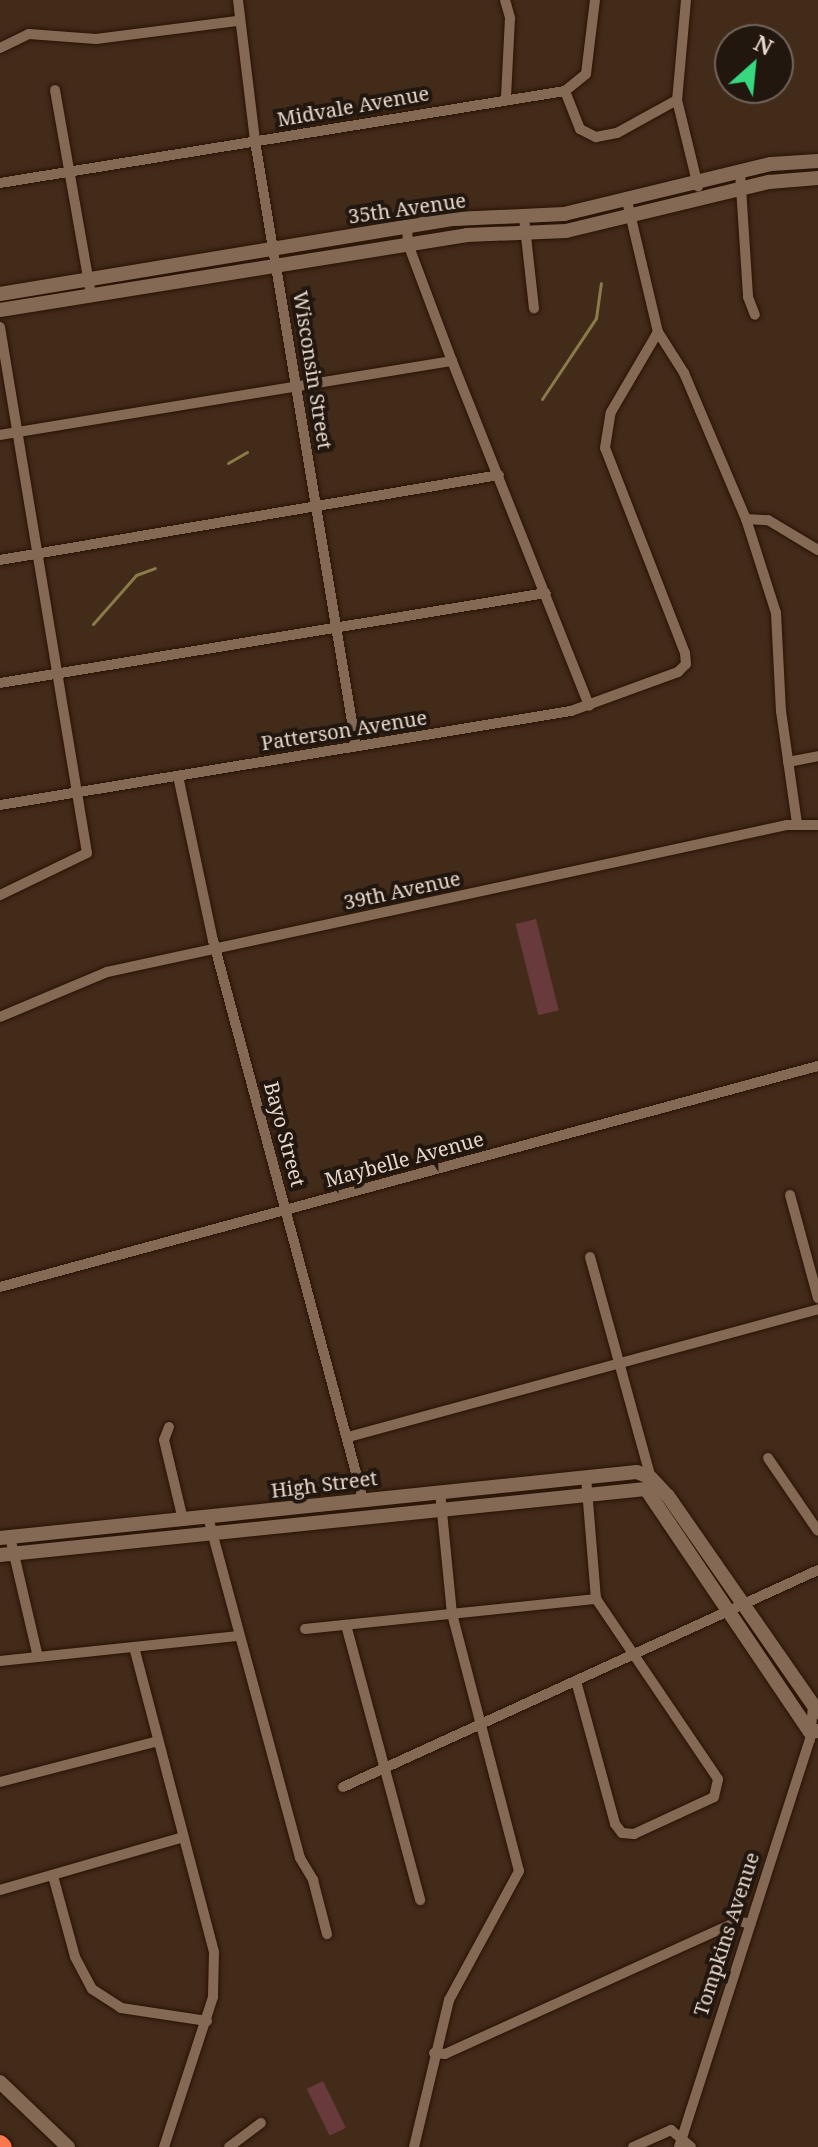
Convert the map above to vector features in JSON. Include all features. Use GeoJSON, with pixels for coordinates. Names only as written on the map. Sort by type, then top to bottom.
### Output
{"type":"FeatureCollection","features":[{"type":"Feature","properties":{"kind":"street","name":"Wisconsin Street"},"geometry":{"type":"LineString","coordinates":[[238,0],[237,21],[255,141],[356,746]]}},
{"type":"Feature","properties":{"kind":"street"},"geometry":{"type":"LineString","coordinates":[[505,0],[510,18],[506,98]]}},
{"type":"Feature","properties":{"kind":"street"},"geometry":{"type":"LineString","coordinates":[[595,0],[586,74],[565,91],[580,129],[596,137],[617,133],[677,100]]}},
{"type":"Feature","properties":{"kind":"street"},"geometry":{"type":"LineString","coordinates":[[686,0],[677,100],[701,200]]}},
{"type":"Feature","properties":{"kind":"street"},"geometry":{"type":"LineString","coordinates":[[0,48],[29,34],[96,39],[237,21]]}},
{"type":"Feature","properties":{"kind":"street"},"geometry":{"type":"LineString","coordinates":[[55,90],[91,295]]}},
{"type":"Feature","properties":{"kind":"street","name":"Midvale Avenue"},"geometry":{"type":"LineString","coordinates":[[0,183],[506,98],[565,91]]}},
{"type":"Feature","properties":{"kind":"street","name":"35th Avenue"},"geometry":{"type":"LineString","coordinates":[[0,294],[468,217],[524,218],[627,201],[792,161],[818,161]]}},
{"type":"Feature","properties":{"kind":"street"},"geometry":{"type":"LineString","coordinates":[[740,172],[748,297],[755,315]]}},
{"type":"Feature","properties":{"kind":"street","name":"35th Avenue"},"geometry":{"type":"LineString","coordinates":[[0,310],[408,244],[524,234],[631,218],[742,189],[818,178]]}},
{"type":"Feature","properties":{"kind":"street"},"geometry":{"type":"LineString","coordinates":[[627,201],[658,332],[684,373],[746,519],[776,613],[788,762],[797,824]]}},
{"type":"Feature","properties":{"kind":"street"},"geometry":{"type":"LineString","coordinates":[[524,218],[534,308]]}},
{"type":"Feature","properties":{"kind":"street"},"geometry":{"type":"LineString","coordinates":[[407,226],[408,244],[452,361],[589,706]]}},
{"type":"Feature","properties":{"kind":"street"},"geometry":{"type":"LineString","coordinates":[[0,327],[87,853],[0,895]]}},
{"type":"Feature","properties":{"kind":"street","name":"Patterson Avenue"},"geometry":{"type":"LineString","coordinates":[[0,805],[589,706],[678,672],[686,664],[605,448],[611,412],[658,332]]}},
{"type":"Feature","properties":{"kind":"street"},"geometry":{"type":"LineString","coordinates":[[0,435],[452,361]]}},
{"type":"Feature","properties":{"kind":"street"},"geometry":{"type":"LineString","coordinates":[[0,560],[499,475]]}},
{"type":"Feature","properties":{"kind":"street"},"geometry":{"type":"LineString","coordinates":[[746,519],[768,520],[818,550]]}},
{"type":"Feature","properties":{"kind":"street"},"geometry":{"type":"LineString","coordinates":[[0,683],[546,593]]}},
{"type":"Feature","properties":{"kind":"street"},"geometry":{"type":"LineString","coordinates":[[788,762],[818,756]]}},
{"type":"Feature","properties":{"kind":"street","name":"Bayo Street"},"geometry":{"type":"LineString","coordinates":[[178,776],[216,948],[363,1499]]}},
{"type":"Feature","properties":{"kind":"street","name":"39th Avenue"},"geometry":{"type":"LineString","coordinates":[[0,1017],[98,974],[797,824],[818,825]]}},
{"type":"Feature","properties":{"kind":"street","name":"Maybelle Avenue"},"geometry":{"type":"LineString","coordinates":[[0,1287],[818,1066]]}},
{"type":"Feature","properties":{"kind":"street"},"geometry":{"type":"LineString","coordinates":[[790,1195],[818,1298]]}},
{"type":"Feature","properties":{"kind":"street","name":"Tompkins Avenue"},"geometry":{"type":"LineString","coordinates":[[590,1257],[648,1484],[728,1611],[814,1732]]}},
{"type":"Feature","properties":{"kind":"street"},"geometry":{"type":"LineString","coordinates":[[348,1437],[818,1309]]}},
{"type":"Feature","properties":{"kind":"street"},"geometry":{"type":"LineString","coordinates":[[169,1427],[164,1440],[183,1520]]}},
{"type":"Feature","properties":{"kind":"street"},"geometry":{"type":"LineString","coordinates":[[768,1458],[818,1531]]}},
{"type":"Feature","properties":{"kind":"street","name":"High Street"},"geometry":{"type":"LineString","coordinates":[[5,1538],[637,1472],[648,1484]]}},
{"type":"Feature","properties":{"kind":"street"},"geometry":{"type":"LineString","coordinates":[[576,1681],[622,1833],[634,1834],[692,1808],[719,1789],[714,1772],[596,1599],[586,1478]]}},
{"type":"Feature","properties":{"kind":"street","name":"Tompkins Avenue"},"geometry":{"type":"LineString","coordinates":[[648,1484],[743,1604],[815,1708],[814,1732],[680,2142]]}},
{"type":"Feature","properties":{"kind":"street","name":"High Street"},"geometry":{"type":"LineString","coordinates":[[6,1554],[212,1535],[588,1494],[648,1484]]}},
{"type":"Feature","properties":{"kind":"street"},"geometry":{"type":"LineString","coordinates":[[414,2147],[434,2053],[460,1975],[519,1871],[452,1614],[440,1492]]}},
{"type":"Feature","properties":{"kind":"street"},"geometry":{"type":"LineString","coordinates":[[208,1517],[300,1858],[313,1880],[327,1934]]}},
{"type":"Feature","properties":{"kind":"street"},"geometry":{"type":"LineString","coordinates":[[5,1538],[6,1554],[38,1657]]}},
{"type":"Feature","properties":{"kind":"street"},"geometry":{"type":"LineString","coordinates":[[343,1787],[818,1570]]}},
{"type":"Feature","properties":{"kind":"street"},"geometry":{"type":"LineString","coordinates":[[305,1629],[596,1599]]}},
{"type":"Feature","properties":{"kind":"street"},"geometry":{"type":"LineString","coordinates":[[346,1625],[420,1900]]}},
{"type":"Feature","properties":{"kind":"street"},"geometry":{"type":"LineString","coordinates":[[0,1661],[239,1636]]}},
{"type":"Feature","properties":{"kind":"street"},"geometry":{"type":"LineString","coordinates":[[134,1647],[214,1952],[207,2021],[164,2147]]}},
{"type":"Feature","properties":{"kind":"street"},"geometry":{"type":"LineString","coordinates":[[0,1782],[158,1741]]}},
{"type":"Feature","properties":{"kind":"street"},"geometry":{"type":"LineString","coordinates":[[0,1890],[184,1837]]}},
{"type":"Feature","properties":{"kind":"street"},"geometry":{"type":"LineString","coordinates":[[53,1876],[75,1957],[92,1989],[121,2008],[207,2021]]}},
{"type":"Feature","properties":{"kind":"street"},"geometry":{"type":"LineString","coordinates":[[434,2053],[445,2054],[738,1921],[751,1924]]}},
{"type":"Feature","properties":{"kind":"street"},"geometry":{"type":"LineString","coordinates":[[0,2082],[68,2147]]}},
{"type":"Feature","properties":{"kind":"street"},"geometry":{"type":"LineString","coordinates":[[229,2147],[261,2123]]}},
{"type":"Feature","properties":{"kind":"street"},"geometry":{"type":"LineString","coordinates":[[633,2147],[671,2130],[680,2142],[691,2147]]}},
{"type":"Feature","properties":{"kind":"shaded area"},"geometry":{"type":"Polygon","coordinates":[[[536,919],[559,1010],[538,1015],[516,924],[536,919]]]}},
{"type":"Feature","properties":{"kind":"shaded area"},"geometry":{"type":"Polygon","coordinates":[[[323,2081],[346,2128],[330,2136],[307,2089],[323,2081]]]}},
{"type":"Feature","properties":{"kind":"waterway"},"geometry":{"type":"LineString","coordinates":[[542,399],[596,318],[601,283]]}},
{"type":"Feature","properties":{"kind":"waterway"},"geometry":{"type":"LineString","coordinates":[[228,463],[247,452]]}},
{"type":"Feature","properties":{"kind":"waterway"},"geometry":{"type":"LineString","coordinates":[[93,624],[136,575],[155,568]]}}]}
